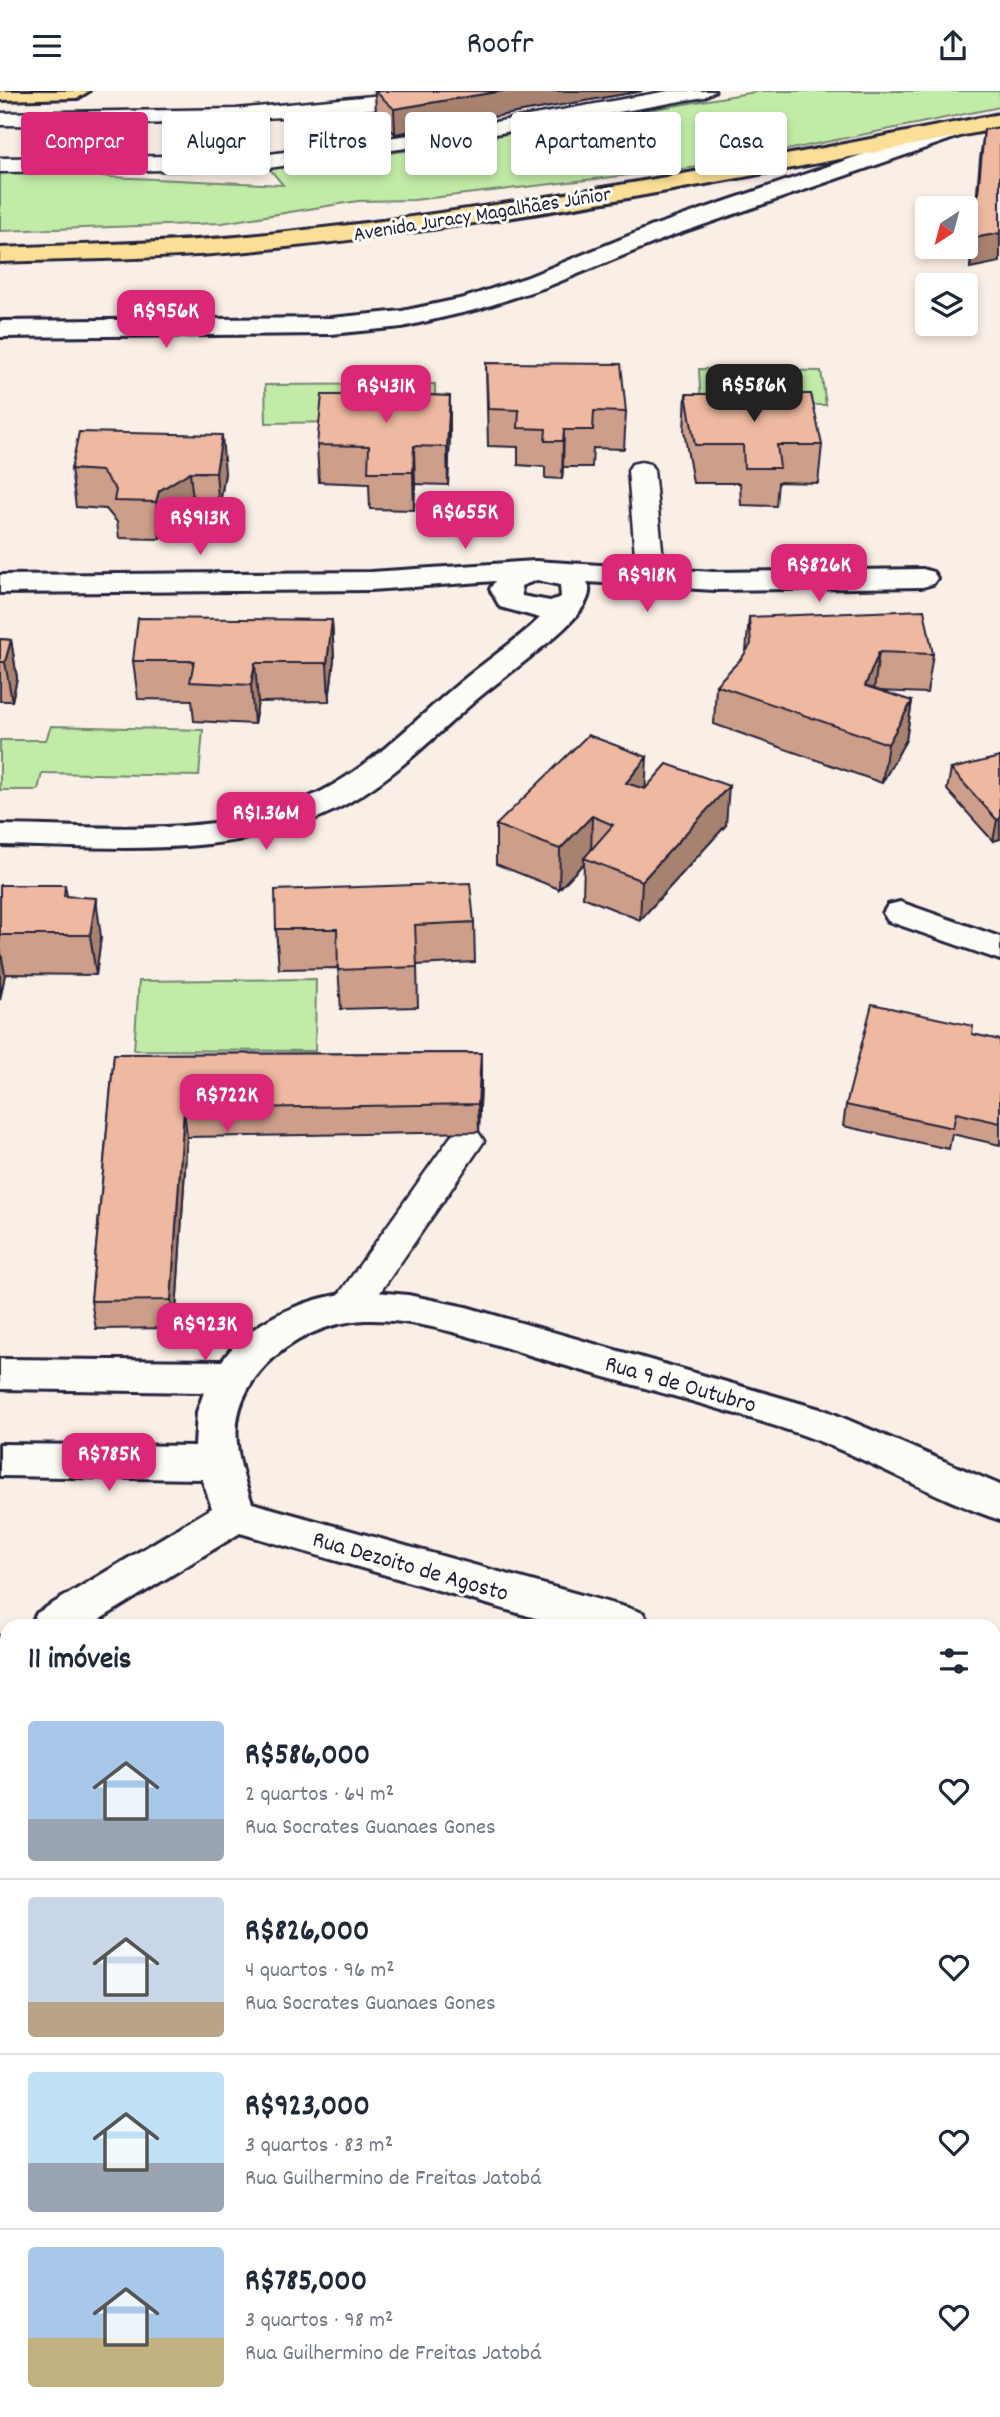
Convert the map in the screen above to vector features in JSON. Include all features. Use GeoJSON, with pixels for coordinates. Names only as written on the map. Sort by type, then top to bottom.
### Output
{"type":"FeatureCollection","features":[{"type":"Feature","properties":{"kind":"main road"},"geometry":{"type":"LineString","coordinates":[[0,93],[75,91]]}},
{"type":"Feature","properties":{"kind":"main road","name":"Avenida Juracy Magalhães Júnior"},"geometry":{"type":"LineString","coordinates":[[0,255],[246,244],[370,232],[764,166],[1000,121]]}},
{"type":"Feature","properties":{"kind":"street"},"geometry":{"type":"LineString","coordinates":[[0,328],[331,326],[402,319],[470,304],[537,282],[696,218],[960,129]]}},
{"type":"Feature","properties":{"kind":"street"},"geometry":{"type":"LineString","coordinates":[[0,584],[400,581],[544,571],[715,581],[923,578]]}},
{"type":"Feature","properties":{"kind":"street"},"geometry":{"type":"LineString","coordinates":[[0,835],[232,832],[285,820],[328,801],[368,775],[536,639],[571,602],[578,592],[576,583],[544,571],[510,580],[505,589],[509,599],[503,638],[470,690]]}},
{"type":"Feature","properties":{"kind":"street"},"geometry":{"type":"LineString","coordinates":[[400,581],[461,587],[509,599],[538,610],[571,602],[715,581]]}},
{"type":"Feature","properties":{"kind":"street"},"geometry":{"type":"LineString","coordinates":[[900,913],[1000,949]]}},
{"type":"Feature","properties":{"kind":"street","name":"Rua 9 de Outubro"},"geometry":{"type":"LineString","coordinates":[[235,1515],[218,1463],[215,1436],[218,1406],[232,1377],[258,1347],[287,1328],[318,1314],[350,1307],[408,1308],[752,1403],[836,1431],[1000,1503]]}},
{"type":"Feature","properties":{"kind":"street"},"geometry":{"type":"LineString","coordinates":[[0,1374],[232,1377]]}},
{"type":"Feature","properties":{"kind":"street"},"geometry":{"type":"LineString","coordinates":[[0,1460],[218,1463]]}},
{"type":"Feature","properties":{"kind":"street"},"geometry":{"type":"LineString","coordinates":[[64,1619],[235,1515]]}},
{"type":"Feature","properties":{"kind":"street","name":"Rua Dezoito de Agosto"},"geometry":{"type":"LineString","coordinates":[[235,1515],[603,1619]]}},
{"type":"Feature","properties":{"kind":"lane"},"geometry":{"type":"LineString","coordinates":[[0,119],[90,121],[247,115],[417,99],[470,91]]}},
{"type":"Feature","properties":{"kind":"lane"},"geometry":{"type":"LineString","coordinates":[[0,165],[262,162],[460,134],[704,91]]}},
{"type":"Feature","properties":{"kind":"lane"},"geometry":{"type":"LineString","coordinates":[[641,470],[651,579]]}},
{"type":"Feature","properties":{"kind":"lane"},"geometry":{"type":"LineString","coordinates":[[350,1307],[466,1141]]}},
{"type":"Feature","properties":{"kind":"green space"},"geometry":{"type":"Polygon","coordinates":[[[761,91],[1000,91],[1000,107],[787,150],[787,112],[695,112],[695,167],[681,169],[681,112],[637,112],[761,91]]]}},
{"type":"Feature","properties":{"kind":"green space"},"geometry":{"type":"Polygon","coordinates":[[[511,133],[511,175],[629,175],[414,200],[358,201],[222,223],[0,231],[0,163],[21,166],[21,175],[94,175],[283,185],[270,168],[284,166],[284,175],[391,175],[391,153],[405,151],[405,175],[497,175],[497,136],[511,133]]]}},
{"type":"Feature","properties":{"kind":"green space"},"geometry":{"type":"Polygon","coordinates":[[[699,369],[821,371],[826,405],[701,404],[699,369]]]}},
{"type":"Feature","properties":{"kind":"green space"},"geometry":{"type":"Polygon","coordinates":[[[435,384],[435,421],[266,423],[265,385],[435,384]]]}},
{"type":"Feature","properties":{"kind":"green space"},"geometry":{"type":"Polygon","coordinates":[[[51,726],[203,730],[199,776],[42,773],[38,790],[0,790],[0,740],[46,740],[51,726]]]}},
{"type":"Feature","properties":{"kind":"green space"},"geometry":{"type":"Polygon","coordinates":[[[316,979],[315,1051],[134,1050],[139,981],[316,979]]]}},
{"type":"Feature","properties":{"kind":"building"},"geometry":{"type":"Polygon","coordinates":[[[375,91],[502,91],[394,109],[375,91]]]}},
{"type":"Feature","properties":{"kind":"building"},"geometry":{"type":"Polygon","coordinates":[[[1000,127],[1000,233],[978,237],[978,196],[984,130],[1000,127]]]}},
{"type":"Feature","properties":{"kind":"building"},"geometry":{"type":"Polygon","coordinates":[[[486,363],[621,364],[626,412],[594,411],[593,430],[564,430],[563,441],[545,441],[546,429],[518,428],[519,410],[488,409],[486,363]]]}},
{"type":"Feature","properties":{"kind":"building"},"geometry":{"type":"Polygon","coordinates":[[[367,388],[424,389],[425,395],[450,396],[447,447],[414,446],[413,472],[368,472],[369,446],[317,445],[322,395],[367,395],[367,388]]]}},
{"type":"Feature","properties":{"kind":"building"},"geometry":{"type":"Polygon","coordinates":[[[686,394],[811,394],[822,445],[777,445],[780,468],[744,468],[743,445],[695,445],[686,394]]]}},
{"type":"Feature","properties":{"kind":"building"},"geometry":{"type":"Polygon","coordinates":[[[79,432],[222,435],[216,472],[190,472],[159,491],[156,502],[114,501],[116,490],[101,471],[71,469],[79,432]]]}},
{"type":"Feature","properties":{"kind":"building"},"geometry":{"type":"Polygon","coordinates":[[[924,610],[933,654],[879,652],[865,686],[912,701],[888,744],[716,685],[742,658],[751,644],[749,617],[924,610]]]}},
{"type":"Feature","properties":{"kind":"building"},"geometry":{"type":"Polygon","coordinates":[[[138,618],[332,620],[327,663],[255,663],[251,685],[190,682],[194,661],[133,661],[138,618]]]}},
{"type":"Feature","properties":{"kind":"building"},"geometry":{"type":"Polygon","coordinates":[[[0,639],[11,640],[5,662],[0,662],[0,639]]]}},
{"type":"Feature","properties":{"kind":"building"},"geometry":{"type":"Polygon","coordinates":[[[588,735],[647,757],[626,783],[645,789],[667,764],[729,786],[642,881],[584,858],[613,825],[592,816],[560,849],[496,825],[588,735]]]}},
{"type":"Feature","properties":{"kind":"building"},"geometry":{"type":"Polygon","coordinates":[[[1000,757],[1000,819],[997,820],[951,769],[1000,757]]]}},
{"type":"Feature","properties":{"kind":"building"},"geometry":{"type":"Polygon","coordinates":[[[470,883],[474,922],[415,925],[417,967],[338,970],[337,929],[276,929],[275,890],[470,883]]]}},
{"type":"Feature","properties":{"kind":"building"},"geometry":{"type":"Polygon","coordinates":[[[0,885],[65,885],[64,896],[96,898],[90,935],[0,935],[0,885]]]}},
{"type":"Feature","properties":{"kind":"building"},"geometry":{"type":"Polygon","coordinates":[[[872,1004],[973,1026],[972,1034],[1000,1040],[1000,1123],[956,1113],[953,1128],[846,1105],[872,1004]]]}},
{"type":"Feature","properties":{"kind":"building"},"geometry":{"type":"Polygon","coordinates":[[[481,1053],[478,1104],[184,1109],[171,1300],[91,1301],[114,1054],[481,1053]]]}}]}
